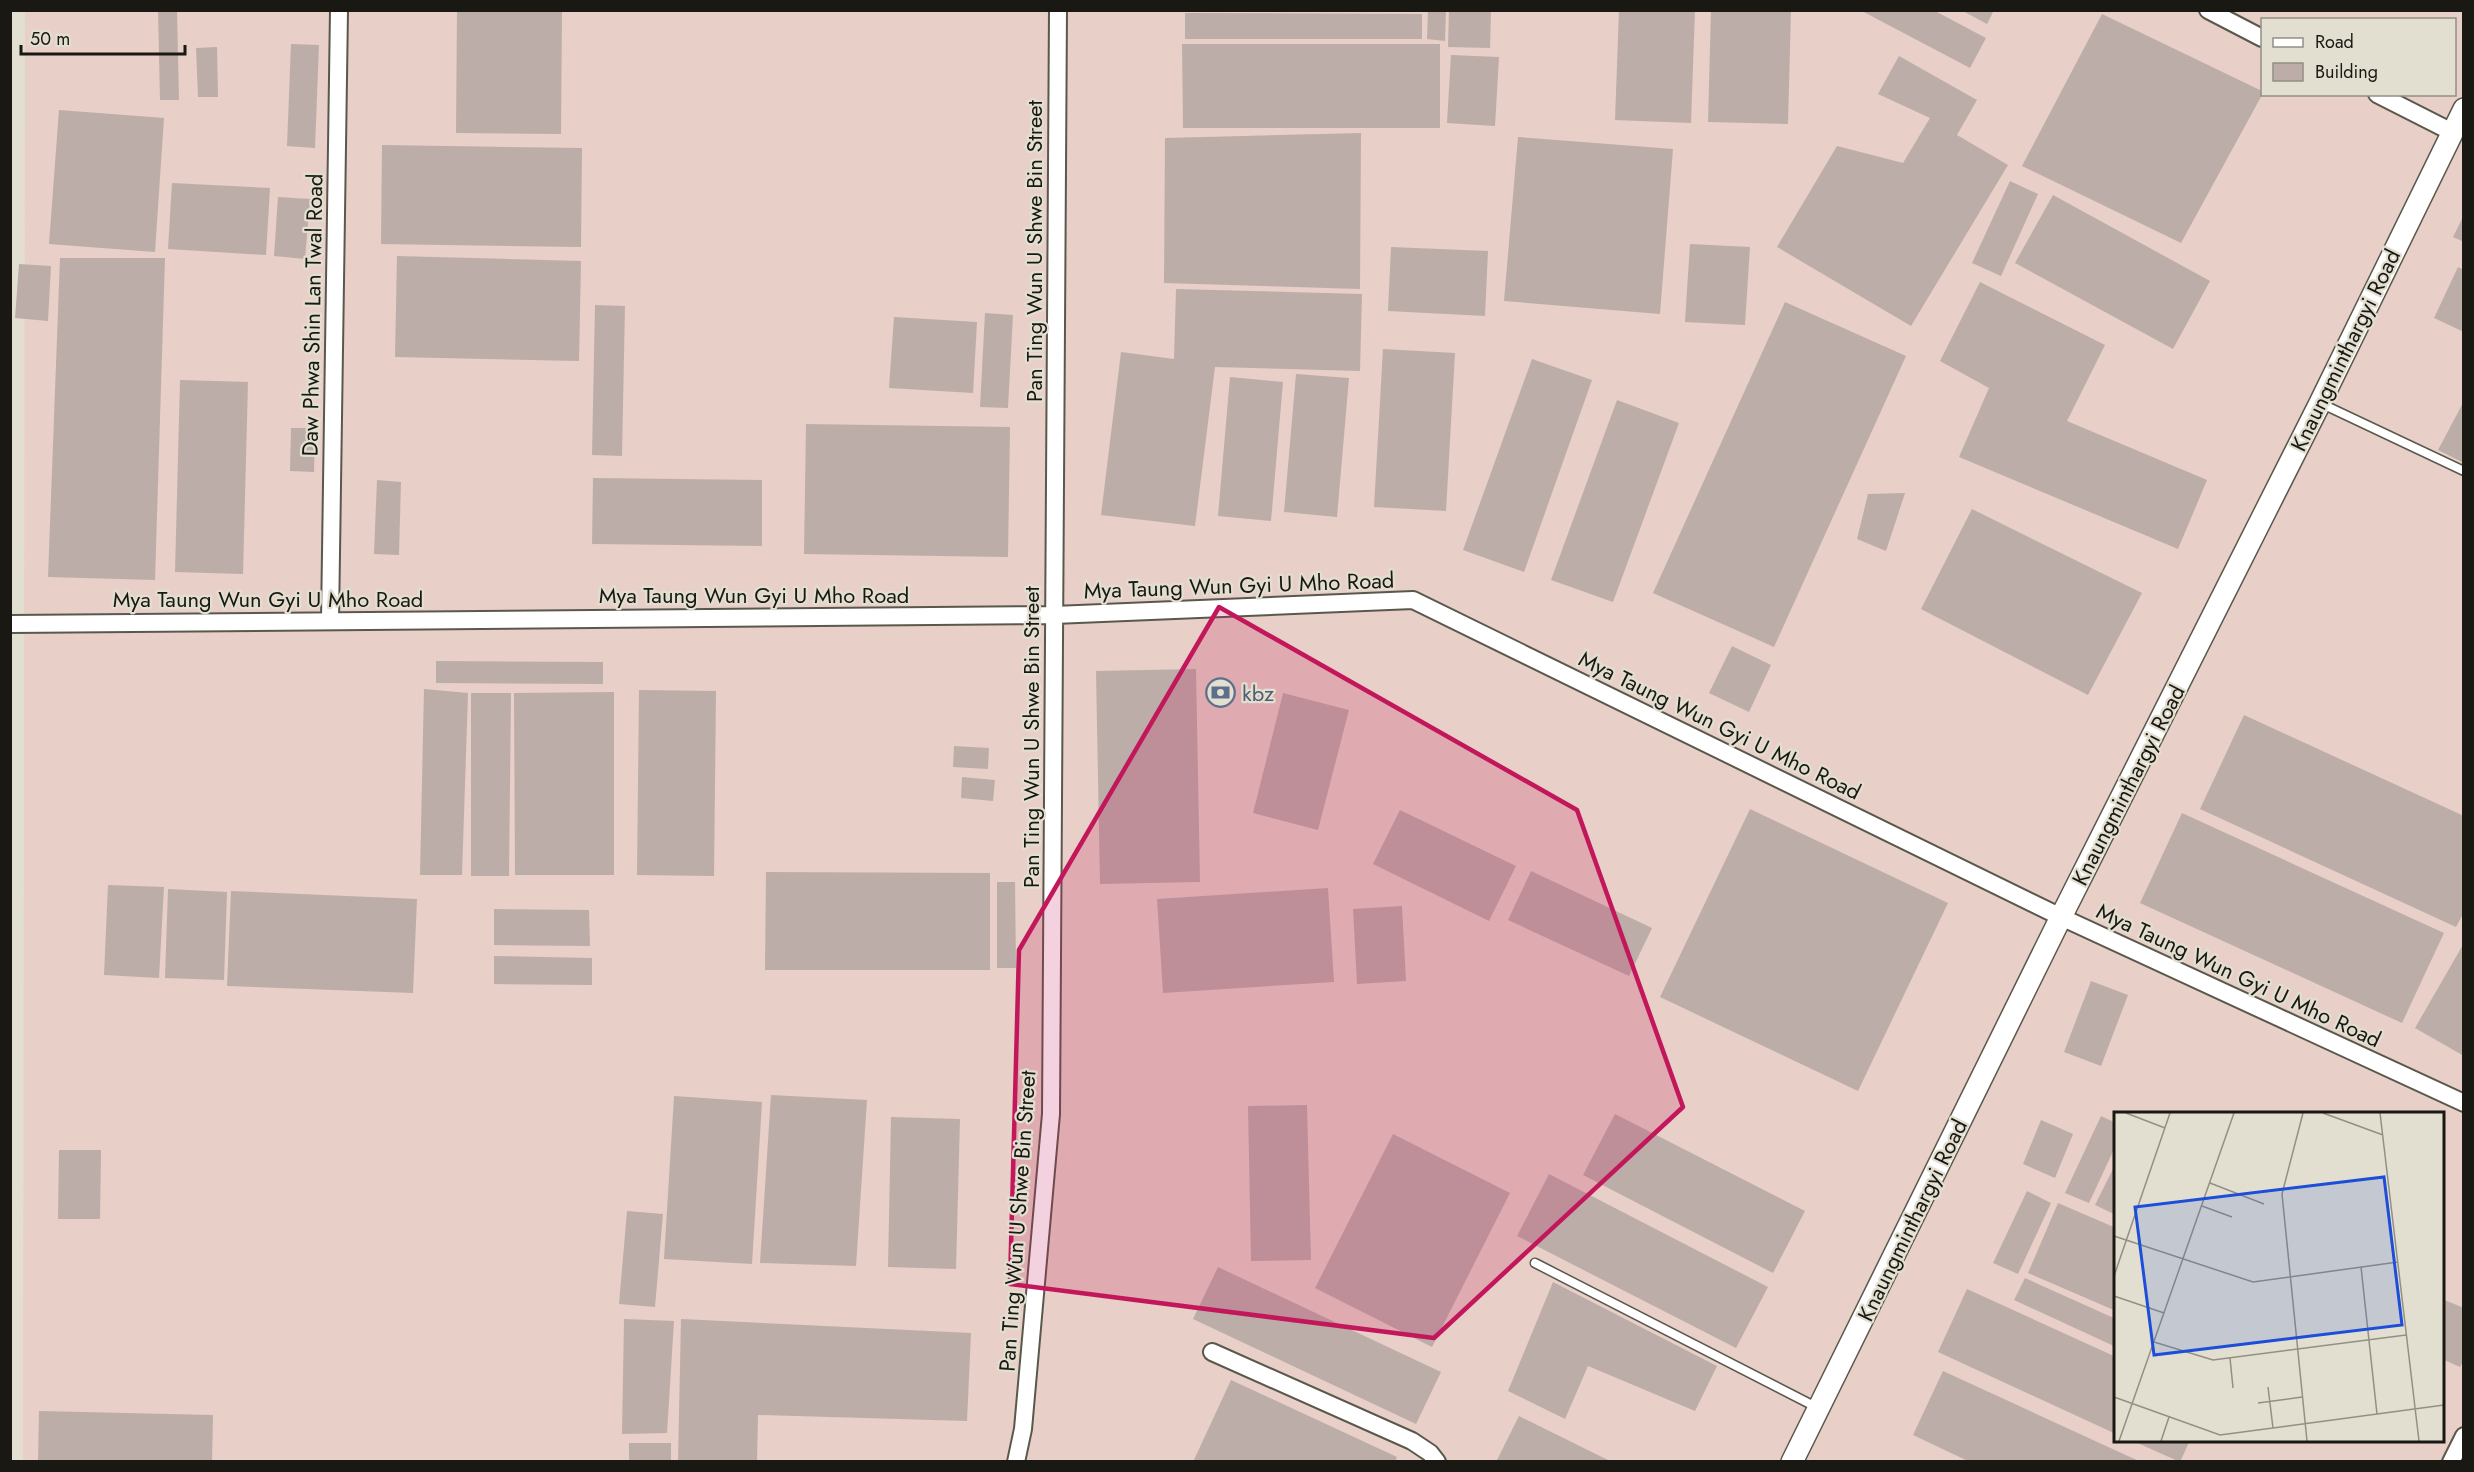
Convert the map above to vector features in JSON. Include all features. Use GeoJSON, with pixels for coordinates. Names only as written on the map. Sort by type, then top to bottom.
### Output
{"type":"FeatureCollection","features":[{"type":"Feature","properties":{"kind":"street","name":"Daw Phwa Shin Lan Twal Road"},"geometry":{"type":"LineString","coordinates":[[330,621],[339,10]]}},
{"type":"Feature","properties":{"kind":"street","name":"Pan Ting Wun U Shwe Bin Street"},"geometry":{"type":"LineString","coordinates":[[1016,1461],[1023,1429],[1051,1114],[1058,10]]}},
{"type":"Feature","properties":{"kind":"street"},"geometry":{"type":"LineString","coordinates":[[2208,10],[2261,37]]}},
{"type":"Feature","properties":{"kind":"street"},"geometry":{"type":"LineString","coordinates":[[2381,96],[2452,132]]}},
{"type":"Feature","properties":{"kind":"street","name":"Knaungminthargyi Road"},"geometry":{"type":"LineString","coordinates":[[1792,1461],[2061,917],[2320,403],[2463,109]]}},
{"type":"Feature","properties":{"kind":"street","name":"Mya Taung Wun Gyi U Mho Road"},"geometry":{"type":"LineString","coordinates":[[10,624],[1054,615],[1413,600],[2061,917],[2463,1103]]}},
{"type":"Feature","properties":{"kind":"street"},"geometry":{"type":"LineString","coordinates":[[1212,1352],[1412,1441],[1430,1453],[1437,1461]]}},
{"type":"Feature","properties":{"kind":"street"},"geometry":{"type":"LineString","coordinates":[[2451,1461],[2463,1436]]}},
{"type":"Feature","properties":{"kind":"lane"},"geometry":{"type":"LineString","coordinates":[[2320,403],[2463,471]]}},
{"type":"Feature","properties":{"kind":"lane"},"geometry":{"type":"LineString","coordinates":[[1535,1263],[1818,1409]]}},
{"type":"Feature","properties":{"kind":"highlighted area"},"geometry":{"type":"Polygon","coordinates":[[[1219,607],[1577,810],[1683,1107],[1434,1338],[1010,1284],[1019,950],[1219,607]]]}},
{"type":"Feature","properties":{"kind":"shaded area"},"geometry":{"type":"Polygon","coordinates":[[[25,11],[2463,11],[2463,1461],[23,1461],[25,11]]]}},
{"type":"Feature","properties":{"kind":"building"},"geometry":{"type":"Polygon","coordinates":[[[158,10],[177,10],[179,100],[160,100],[158,10]]]}},
{"type":"Feature","properties":{"kind":"building"},"geometry":{"type":"Polygon","coordinates":[[[457,10],[562,10],[561,134],[456,133],[457,10]]]}},
{"type":"Feature","properties":{"kind":"building"},"geometry":{"type":"Polygon","coordinates":[[[1428,10],[1446,10],[1445,41],[1427,39],[1428,10]]]}},
{"type":"Feature","properties":{"kind":"building"},"geometry":{"type":"Polygon","coordinates":[[[1449,10],[1491,11],[1490,48],[1448,47],[1449,10]]]}},
{"type":"Feature","properties":{"kind":"building"},"geometry":{"type":"Polygon","coordinates":[[[1619,10],[1695,10],[1691,123],[1615,120],[1619,10]]]}},
{"type":"Feature","properties":{"kind":"building"},"geometry":{"type":"Polygon","coordinates":[[[1711,10],[1791,10],[1788,124],[1708,122],[1711,10]]]}},
{"type":"Feature","properties":{"kind":"building"},"geometry":{"type":"Polygon","coordinates":[[[1860,10],[1933,10],[1986,38],[1970,68],[1860,10]]]}},
{"type":"Feature","properties":{"kind":"building"},"geometry":{"type":"Polygon","coordinates":[[[1961,10],[1994,10],[1987,24],[1961,10]]]}},
{"type":"Feature","properties":{"kind":"building"},"geometry":{"type":"Polygon","coordinates":[[[1185,13],[1422,14],[1422,39],[1185,39],[1185,13]]]}},
{"type":"Feature","properties":{"kind":"building"},"geometry":{"type":"Polygon","coordinates":[[[2102,14],[2261,91],[2261,96],[2181,243],[2022,166],[2102,14]]]}},
{"type":"Feature","properties":{"kind":"building"},"geometry":{"type":"Polygon","coordinates":[[[291,44],[319,45],[315,148],[287,146],[291,44]]]}},
{"type":"Feature","properties":{"kind":"building"},"geometry":{"type":"Polygon","coordinates":[[[1182,44],[1440,44],[1440,128],[1183,128],[1182,44]]]}},
{"type":"Feature","properties":{"kind":"building"},"geometry":{"type":"Polygon","coordinates":[[[217,47],[218,97],[198,97],[196,48],[217,47]]]}},
{"type":"Feature","properties":{"kind":"building"},"geometry":{"type":"Polygon","coordinates":[[[1451,55],[1499,57],[1495,126],[1447,123],[1451,55]]]}},
{"type":"Feature","properties":{"kind":"building"},"geometry":{"type":"Polygon","coordinates":[[[1899,56],[1977,100],[1957,135],[2008,165],[1911,326],[1777,247],[1837,146],[1903,163],[1930,118],[1878,94],[1899,56]]]}},
{"type":"Feature","properties":{"kind":"building"},"geometry":{"type":"Polygon","coordinates":[[[59,110],[164,118],[155,252],[49,244],[59,110]]]}},
{"type":"Feature","properties":{"kind":"building"},"geometry":{"type":"Polygon","coordinates":[[[1361,133],[1360,289],[1164,283],[1165,138],[1361,133]]]}},
{"type":"Feature","properties":{"kind":"building"},"geometry":{"type":"Polygon","coordinates":[[[1518,137],[1673,149],[1660,314],[1504,301],[1518,137]]]}},
{"type":"Feature","properties":{"kind":"building"},"geometry":{"type":"Polygon","coordinates":[[[382,145],[582,148],[581,247],[381,244],[382,145]]]}},
{"type":"Feature","properties":{"kind":"building"},"geometry":{"type":"Polygon","coordinates":[[[2010,181],[2038,194],[2001,276],[1972,263],[2010,181]]]}},
{"type":"Feature","properties":{"kind":"building"},"geometry":{"type":"Polygon","coordinates":[[[172,183],[270,188],[266,255],[168,249],[172,183]]]}},
{"type":"Feature","properties":{"kind":"building"},"geometry":{"type":"Polygon","coordinates":[[[2053,195],[2210,281],[2173,349],[2015,263],[2053,195]]]}},
{"type":"Feature","properties":{"kind":"building"},"geometry":{"type":"Polygon","coordinates":[[[278,197],[310,199],[305,259],[274,256],[278,197]]]}},
{"type":"Feature","properties":{"kind":"building"},"geometry":{"type":"Polygon","coordinates":[[[2464,215],[2464,242],[2453,237],[2464,215]]]}},
{"type":"Feature","properties":{"kind":"building"},"geometry":{"type":"Polygon","coordinates":[[[1690,244],[1750,247],[1745,325],[1685,322],[1690,244]]]}},
{"type":"Feature","properties":{"kind":"building"},"geometry":{"type":"Polygon","coordinates":[[[1391,247],[1488,251],[1485,316],[1388,311],[1391,247]]]}},
{"type":"Feature","properties":{"kind":"building"},"geometry":{"type":"Polygon","coordinates":[[[397,256],[581,261],[579,361],[395,357],[397,256]]]}},
{"type":"Feature","properties":{"kind":"building"},"geometry":{"type":"Polygon","coordinates":[[[60,258],[165,258],[155,580],[48,577],[60,258]]]}},
{"type":"Feature","properties":{"kind":"building"},"geometry":{"type":"Polygon","coordinates":[[[19,264],[51,266],[48,321],[15,318],[19,264]]]}},
{"type":"Feature","properties":{"kind":"building"},"geometry":{"type":"Polygon","coordinates":[[[2458,267],[2464,270],[2464,332],[2434,318],[2458,267]]]}},
{"type":"Feature","properties":{"kind":"building"},"geometry":{"type":"Polygon","coordinates":[[[1980,282],[2105,345],[2067,421],[2207,480],[2178,549],[1959,457],[1989,388],[1940,361],[1980,282]]]}},
{"type":"Feature","properties":{"kind":"building"},"geometry":{"type":"Polygon","coordinates":[[[1176,289],[1362,294],[1360,371],[1215,367],[1195,526],[1101,515],[1121,352],[1174,359],[1176,289]]]}},
{"type":"Feature","properties":{"kind":"building"},"geometry":{"type":"Polygon","coordinates":[[[1785,302],[1906,356],[1774,647],[1653,593],[1785,302]]]}},
{"type":"Feature","properties":{"kind":"building"},"geometry":{"type":"Polygon","coordinates":[[[595,305],[625,306],[622,456],[592,455],[595,305]]]}},
{"type":"Feature","properties":{"kind":"building"},"geometry":{"type":"Polygon","coordinates":[[[985,313],[1013,315],[1008,408],[980,407],[985,313]]]}},
{"type":"Feature","properties":{"kind":"building"},"geometry":{"type":"Polygon","coordinates":[[[894,317],[977,322],[973,393],[889,388],[894,317]]]}},
{"type":"Feature","properties":{"kind":"building"},"geometry":{"type":"Polygon","coordinates":[[[1383,349],[1455,353],[1446,511],[1374,507],[1383,349]]]}},
{"type":"Feature","properties":{"kind":"building"},"geometry":{"type":"Polygon","coordinates":[[[1532,359],[1592,380],[1524,572],[1463,550],[1532,359]]]}},
{"type":"Feature","properties":{"kind":"building"},"geometry":{"type":"Polygon","coordinates":[[[1296,374],[1349,378],[1337,517],[1284,512],[1296,374]]]}},
{"type":"Feature","properties":{"kind":"building"},"geometry":{"type":"Polygon","coordinates":[[[1230,377],[1283,382],[1271,521],[1218,516],[1230,377]]]}},
{"type":"Feature","properties":{"kind":"building"},"geometry":{"type":"Polygon","coordinates":[[[180,380],[248,382],[243,574],[175,572],[180,380]]]}},
{"type":"Feature","properties":{"kind":"building"},"geometry":{"type":"Polygon","coordinates":[[[1617,400],[1679,423],[1613,602],[1551,580],[1617,400]]]}},
{"type":"Feature","properties":{"kind":"building"},"geometry":{"type":"Polygon","coordinates":[[[2464,401],[2464,463],[2438,450],[2464,401]]]}},
{"type":"Feature","properties":{"kind":"building"},"geometry":{"type":"Polygon","coordinates":[[[806,424],[1010,427],[1008,557],[804,554],[806,424]]]}},
{"type":"Feature","properties":{"kind":"building"},"geometry":{"type":"Polygon","coordinates":[[[291,428],[315,428],[314,472],[290,471],[291,428]]]}},
{"type":"Feature","properties":{"kind":"building"},"geometry":{"type":"Polygon","coordinates":[[[593,478],[762,480],[762,546],[592,544],[593,478]]]}},
{"type":"Feature","properties":{"kind":"building"},"geometry":{"type":"Polygon","coordinates":[[[377,480],[401,482],[399,555],[374,554],[377,480]]]}},
{"type":"Feature","properties":{"kind":"building"},"geometry":{"type":"Polygon","coordinates":[[[1905,493],[1886,551],[1857,539],[1868,494],[1905,493]]]}},
{"type":"Feature","properties":{"kind":"building"},"geometry":{"type":"Polygon","coordinates":[[[1972,509],[2142,593],[2088,695],[1921,609],[1972,509]]]}},
{"type":"Feature","properties":{"kind":"building"},"geometry":{"type":"Polygon","coordinates":[[[1732,646],[1771,665],[1749,712],[1709,693],[1732,646]]]}},
{"type":"Feature","properties":{"kind":"building"},"geometry":{"type":"Polygon","coordinates":[[[436,661],[603,662],[603,684],[436,683],[436,661]]]}},
{"type":"Feature","properties":{"kind":"building"},"geometry":{"type":"Polygon","coordinates":[[[1196,669],[1200,882],[1100,884],[1096,671],[1196,669]]]}},
{"type":"Feature","properties":{"kind":"building"},"geometry":{"type":"Polygon","coordinates":[[[424,689],[468,693],[462,875],[420,875],[424,689]]]}},
{"type":"Feature","properties":{"kind":"building"},"geometry":{"type":"Polygon","coordinates":[[[639,690],[716,691],[714,876],[637,875],[639,690]]]}},
{"type":"Feature","properties":{"kind":"building"},"geometry":{"type":"Polygon","coordinates":[[[614,692],[614,875],[515,875],[514,693],[614,692]]]}},
{"type":"Feature","properties":{"kind":"building"},"geometry":{"type":"Polygon","coordinates":[[[471,693],[511,693],[509,876],[471,876],[471,693]]]}},
{"type":"Feature","properties":{"kind":"building"},"geometry":{"type":"Polygon","coordinates":[[[1283,693],[1349,710],[1318,830],[1253,813],[1283,693]]]}},
{"type":"Feature","properties":{"kind":"building"},"geometry":{"type":"Polygon","coordinates":[[[2244,715],[2464,816],[2464,912],[2456,927],[2200,809],[2244,715]]]}},
{"type":"Feature","properties":{"kind":"building"},"geometry":{"type":"Polygon","coordinates":[[[954,746],[989,748],[988,769],[953,767],[954,746]]]}},
{"type":"Feature","properties":{"kind":"building"},"geometry":{"type":"Polygon","coordinates":[[[962,777],[995,780],[993,801],[961,798],[962,777]]]}},
{"type":"Feature","properties":{"kind":"building"},"geometry":{"type":"Polygon","coordinates":[[[1750,809],[1948,903],[1858,1091],[1660,997],[1750,809]]]}},
{"type":"Feature","properties":{"kind":"building"},"geometry":{"type":"Polygon","coordinates":[[[1400,810],[1516,866],[1489,921],[1373,864],[1400,810]]]}},
{"type":"Feature","properties":{"kind":"building"},"geometry":{"type":"Polygon","coordinates":[[[2182,813],[2444,933],[2402,1023],[2140,903],[2182,813]]]}},
{"type":"Feature","properties":{"kind":"building"},"geometry":{"type":"Polygon","coordinates":[[[1531,871],[1652,928],[1629,976],[1508,920],[1531,871]]]}},
{"type":"Feature","properties":{"kind":"building"},"geometry":{"type":"Polygon","coordinates":[[[766,872],[990,873],[990,970],[765,970],[766,872]]]}},
{"type":"Feature","properties":{"kind":"building"},"geometry":{"type":"Polygon","coordinates":[[[997,882],[1015,882],[1016,968],[997,968],[997,882]]]}},
{"type":"Feature","properties":{"kind":"building"},"geometry":{"type":"Polygon","coordinates":[[[108,885],[164,887],[159,978],[104,975],[108,885]]]}},
{"type":"Feature","properties":{"kind":"building"},"geometry":{"type":"Polygon","coordinates":[[[1328,888],[1334,982],[1163,993],[1157,899],[1328,888]]]}},
{"type":"Feature","properties":{"kind":"building"},"geometry":{"type":"Polygon","coordinates":[[[168,889],[227,892],[224,980],[165,978],[168,889]]]}},
{"type":"Feature","properties":{"kind":"building"},"geometry":{"type":"Polygon","coordinates":[[[231,891],[417,899],[413,993],[227,986],[231,891]]]}},
{"type":"Feature","properties":{"kind":"building"},"geometry":{"type":"Polygon","coordinates":[[[1402,906],[1406,981],[1357,984],[1353,909],[1402,906]]]}},
{"type":"Feature","properties":{"kind":"building"},"geometry":{"type":"Polygon","coordinates":[[[494,909],[589,910],[590,946],[494,945],[494,909]]]}},
{"type":"Feature","properties":{"kind":"building"},"geometry":{"type":"Polygon","coordinates":[[[2464,943],[2464,1056],[2415,1028],[2464,943]]]}},
{"type":"Feature","properties":{"kind":"building"},"geometry":{"type":"Polygon","coordinates":[[[494,956],[592,958],[592,985],[494,984],[494,956]]]}},
{"type":"Feature","properties":{"kind":"building"},"geometry":{"type":"Polygon","coordinates":[[[2091,981],[2128,995],[2101,1066],[2064,1052],[2091,981]]]}},
{"type":"Feature","properties":{"kind":"building"},"geometry":{"type":"Polygon","coordinates":[[[771,1095],[867,1100],[856,1266],[760,1263],[771,1095]]]}},
{"type":"Feature","properties":{"kind":"building"},"geometry":{"type":"Polygon","coordinates":[[[674,1096],[762,1102],[752,1264],[664,1259],[674,1096]]]}},
{"type":"Feature","properties":{"kind":"building"},"geometry":{"type":"Polygon","coordinates":[[[1307,1105],[1311,1260],[1251,1261],[1248,1106],[1307,1105]]]}},
{"type":"Feature","properties":{"kind":"building"},"geometry":{"type":"Polygon","coordinates":[[[1615,1114],[1805,1211],[1773,1273],[1583,1175],[1615,1114]]]}},
{"type":"Feature","properties":{"kind":"building"},"geometry":{"type":"Polygon","coordinates":[[[2101,1116],[2114,1122],[2114,1149],[2089,1203],[2065,1193],[2101,1116]]]}},
{"type":"Feature","properties":{"kind":"building"},"geometry":{"type":"Polygon","coordinates":[[[891,1117],[960,1119],[956,1269],[888,1267],[891,1117]]]}},
{"type":"Feature","properties":{"kind":"building"},"geometry":{"type":"Polygon","coordinates":[[[2041,1120],[2073,1134],[2055,1178],[2023,1164],[2041,1120]]]}},
{"type":"Feature","properties":{"kind":"building"},"geometry":{"type":"Polygon","coordinates":[[[1393,1134],[1510,1193],[1432,1347],[1315,1288],[1393,1134]]]}},
{"type":"Feature","properties":{"kind":"building"},"geometry":{"type":"Polygon","coordinates":[[[59,1150],[101,1150],[100,1219],[58,1219],[59,1150]]]}},
{"type":"Feature","properties":{"kind":"building"},"geometry":{"type":"Polygon","coordinates":[[[2114,1167],[2114,1214],[2095,1205],[2114,1167]]]}},
{"type":"Feature","properties":{"kind":"building"},"geometry":{"type":"Polygon","coordinates":[[[1549,1174],[1768,1287],[1736,1348],[1517,1236],[1549,1174]]]}},
{"type":"Feature","properties":{"kind":"building"},"geometry":{"type":"Polygon","coordinates":[[[2027,1191],[2051,1203],[2018,1274],[1993,1263],[2027,1191]]]}},
{"type":"Feature","properties":{"kind":"building"},"geometry":{"type":"Polygon","coordinates":[[[2058,1203],[2114,1227],[2114,1310],[2028,1273],[2058,1203]]]}},
{"type":"Feature","properties":{"kind":"building"},"geometry":{"type":"Polygon","coordinates":[[[627,1211],[663,1214],[655,1307],[619,1304],[627,1211]]]}},
{"type":"Feature","properties":{"kind":"building"},"geometry":{"type":"Polygon","coordinates":[[[1218,1267],[1441,1372],[1416,1424],[1193,1319],[1218,1267]]]}},
{"type":"Feature","properties":{"kind":"building"},"geometry":{"type":"Polygon","coordinates":[[[2025,1278],[2114,1318],[2114,1346],[2014,1300],[2025,1278]]]}},
{"type":"Feature","properties":{"kind":"building"},"geometry":{"type":"Polygon","coordinates":[[[1553,1282],[1717,1366],[1695,1411],[1588,1366],[1565,1419],[1508,1391],[1553,1282]]]}},
{"type":"Feature","properties":{"kind":"building"},"geometry":{"type":"Polygon","coordinates":[[[1967,1289],[2114,1356],[2114,1433],[1938,1352],[1967,1289]]]}},
{"type":"Feature","properties":{"kind":"building"},"geometry":{"type":"Polygon","coordinates":[[[2444,1300],[2464,1308],[2464,1360],[2460,1367],[2444,1360],[2444,1300]]]}},
{"type":"Feature","properties":{"kind":"building"},"geometry":{"type":"Polygon","coordinates":[[[624,1319],[674,1321],[667,1433],[622,1434],[624,1319]]]}},
{"type":"Feature","properties":{"kind":"building"},"geometry":{"type":"Polygon","coordinates":[[[681,1319],[971,1333],[967,1421],[758,1415],[757,1462],[678,1462],[681,1319]]]}},
{"type":"Feature","properties":{"kind":"building"},"geometry":{"type":"Polygon","coordinates":[[[1943,1371],[2141,1462],[1970,1462],[1913,1435],[1943,1371]]]}},
{"type":"Feature","properties":{"kind":"building"},"geometry":{"type":"Polygon","coordinates":[[[1231,1380],[1397,1457],[1395,1462],[1193,1462],[1231,1380]]]}},
{"type":"Feature","properties":{"kind":"building"},"geometry":{"type":"Polygon","coordinates":[[[39,1411],[213,1415],[212,1462],[38,1462],[39,1411]]]}},
{"type":"Feature","properties":{"kind":"building"},"geometry":{"type":"Polygon","coordinates":[[[1519,1416],[1612,1462],[1496,1462],[1519,1416]]]}},
{"type":"Feature","properties":{"kind":"building"},"geometry":{"type":"Polygon","coordinates":[[[2135,1442],[2189,1442],[2180,1462],[2135,1442]]]}},
{"type":"Feature","properties":{"kind":"building"},"geometry":{"type":"Polygon","coordinates":[[[629,1443],[671,1443],[671,1462],[629,1462],[629,1443]]]}},
{"type":"Feature","properties":{"kind":"place","name":"kbz"},"geometry":{"type":"Point","coordinates":[1221,693]}}]}
